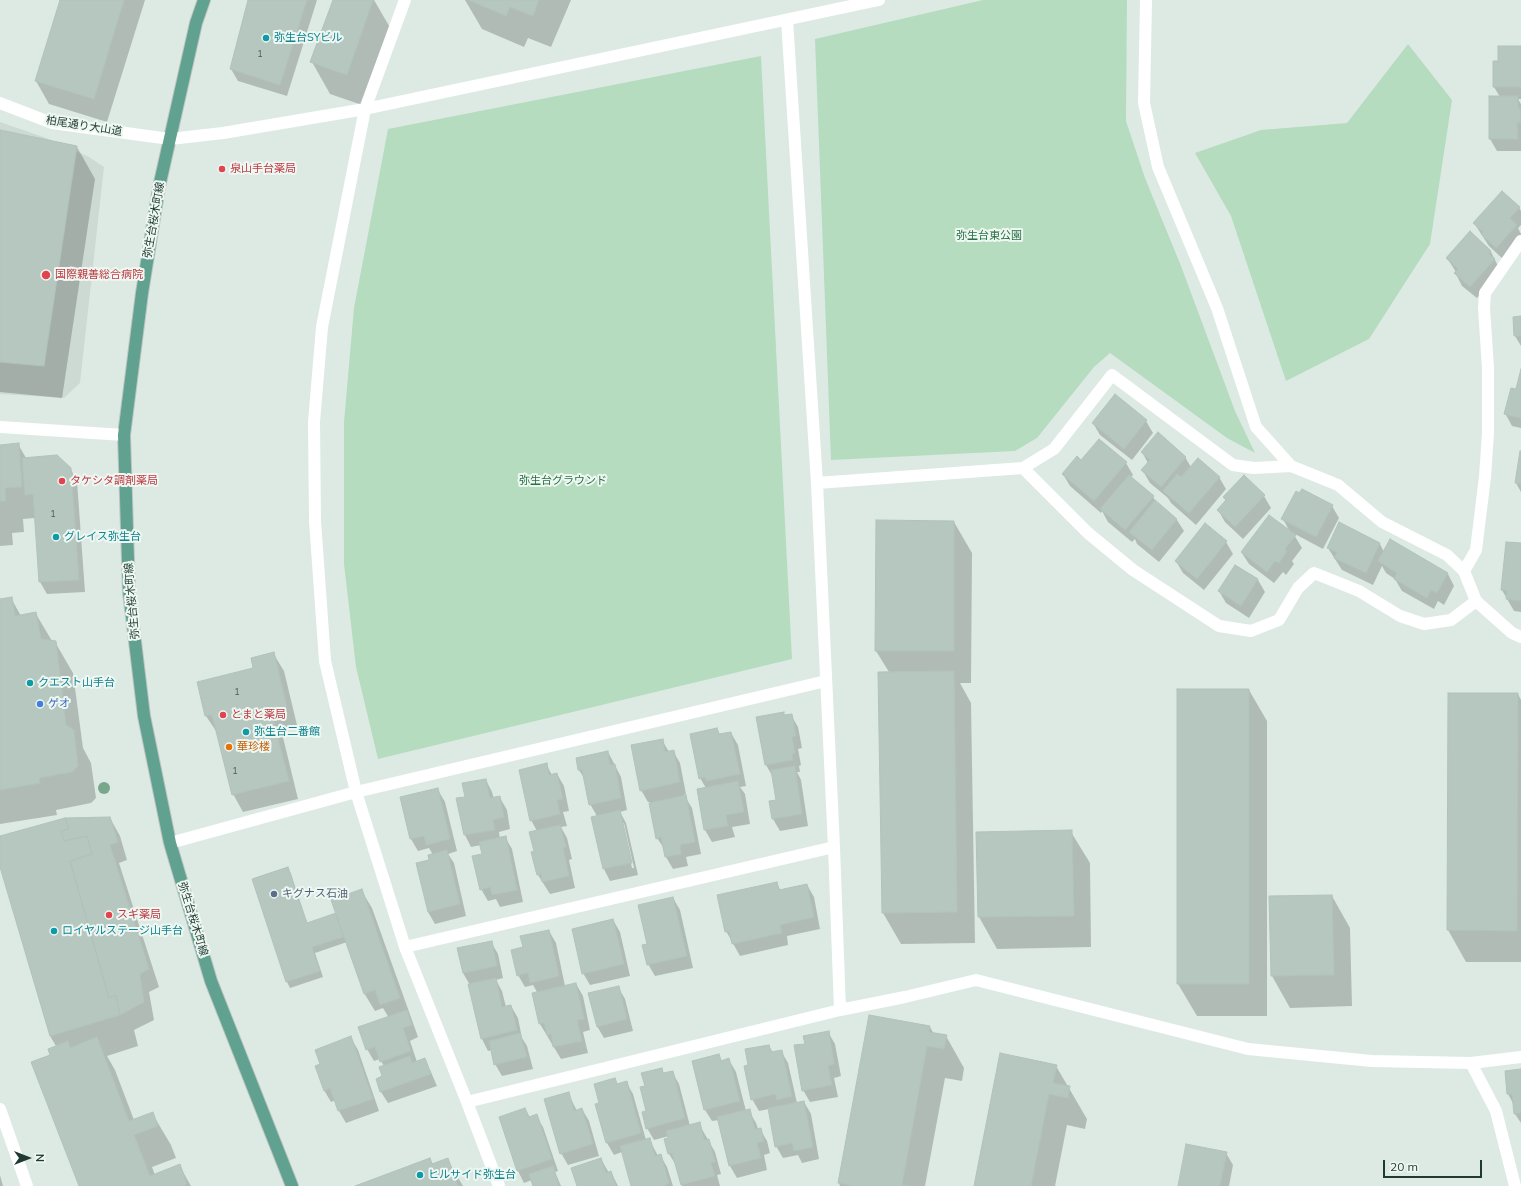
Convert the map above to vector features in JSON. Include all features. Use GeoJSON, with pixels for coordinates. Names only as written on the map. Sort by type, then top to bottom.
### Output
{"type":"FeatureCollection","features":[{"type":"Feature","properties":{"kind":"main road","name":"弥生台桜木町線"},"geometry":{"type":"LineString","coordinates":[[204,0],[196,23],[160,187],[142,293],[124,435],[129,592],[144,716],[170,843],[211,981],[292,1186]]}},
{"type":"Feature","properties":{"kind":"street"},"geometry":{"type":"LineString","coordinates":[[405,0],[365,109],[322,327],[314,422],[315,521],[325,661],[356,792],[405,947],[467,1102],[498,1186]]}},
{"type":"Feature","properties":{"kind":"street","name":"柏尾通り大山道"},"geometry":{"type":"LineString","coordinates":[[0,104],[52,123],[170,139],[224,133],[365,109],[879,0]]}},
{"type":"Feature","properties":{"kind":"street"},"geometry":{"type":"LineString","coordinates":[[1146,0],[1144,103],[1158,167],[1217,308],[1256,427],[1291,466]]}},
{"type":"Feature","properties":{"kind":"street"},"geometry":{"type":"LineString","coordinates":[[788,20],[817,483],[840,1010]]}},
{"type":"Feature","properties":{"kind":"street"},"geometry":{"type":"LineString","coordinates":[[1464,571],[1476,550],[1485,477],[1488,433],[1488,368],[1484,308],[1485,293],[1521,241]]}},
{"type":"Feature","properties":{"kind":"street"},"geometry":{"type":"LineString","coordinates":[[817,483],[1023,468],[1054,449],[1112,375],[1233,465],[1254,468],[1291,466],[1338,485],[1382,522],[1447,555],[1464,571],[1476,601],[1512,633],[1521,637]]}},
{"type":"Feature","properties":{"kind":"street"},"geometry":{"type":"LineString","coordinates":[[0,427],[124,435]]}},
{"type":"Feature","properties":{"kind":"street"},"geometry":{"type":"LineString","coordinates":[[1023,468],[1088,533],[1133,570],[1219,626],[1251,631],[1279,620],[1298,588],[1314,574],[1358,591],[1400,616],[1424,624],[1451,620],[1476,601]]}},
{"type":"Feature","properties":{"kind":"street"},"geometry":{"type":"LineString","coordinates":[[170,843],[356,792],[826,681]]}},
{"type":"Feature","properties":{"kind":"street"},"geometry":{"type":"LineString","coordinates":[[405,947],[834,847]]}},
{"type":"Feature","properties":{"kind":"street"},"geometry":{"type":"LineString","coordinates":[[467,1102],[840,1010],[904,998],[976,980],[1248,1049],[1372,1061],[1471,1063],[1521,1057]]}},
{"type":"Feature","properties":{"kind":"street"},"geometry":{"type":"LineString","coordinates":[[1471,1063],[1496,1111],[1515,1186]]}},
{"type":"Feature","properties":{"kind":"street"},"geometry":{"type":"LineString","coordinates":[[0,1109],[27,1186]]}},
{"type":"Feature","properties":{"kind":"shaded area","name":"国際親善総合病院"},"geometry":{"type":"Polygon","coordinates":[[[0,122],[46,138],[89,157],[104,167],[80,383],[64,398],[0,394],[0,122]]]}},
{"type":"Feature","properties":{"kind":"green space","name":"弥生台東公園"},"geometry":{"type":"Polygon","coordinates":[[[983,0],[1127,0],[1126,121],[1145,178],[1181,266],[1235,411],[1255,453],[1227,438],[1110,353],[1094,367],[1037,438],[1015,451],[831,460],[815,39],[983,0]]]}},
{"type":"Feature","properties":{"kind":"green space"},"geometry":{"type":"Polygon","coordinates":[[[1408,44],[1452,100],[1430,244],[1369,339],[1286,381],[1231,216],[1195,153],[1261,130],[1347,123],[1408,44]]]}},
{"type":"Feature","properties":{"kind":"green space","name":"弥生台グラウンド"},"geometry":{"type":"Polygon","coordinates":[[[761,56],[792,659],[378,759],[356,667],[344,564],[344,422],[354,308],[388,129],[761,56]]]}},
{"type":"Feature","properties":{"kind":"building"},"geometry":{"type":"Polygon","coordinates":[[[60,0],[124,0],[94,99],[35,81],[60,0]]]}},
{"type":"Feature","properties":{"kind":"building","name":"弥生台SYビル"},"geometry":{"type":"Polygon","coordinates":[[[248,0],[307,0],[280,85],[230,69],[248,0]]]}},
{"type":"Feature","properties":{"kind":"building"},"geometry":{"type":"Polygon","coordinates":[[[333,0],[373,0],[347,75],[310,62],[333,0]]]}},
{"type":"Feature","properties":{"kind":"building"},"geometry":{"type":"Polygon","coordinates":[[[468,0],[539,0],[533,16],[510,7],[506,16],[468,0]]]}},
{"type":"Feature","properties":{"kind":"building"},"geometry":{"type":"Polygon","coordinates":[[[1498,46],[1521,46],[1521,87],[1493,87],[1493,61],[1498,61],[1498,46]]]}},
{"type":"Feature","properties":{"kind":"building"},"geometry":{"type":"Polygon","coordinates":[[[1489,96],[1518,96],[1518,108],[1520,108],[1521,122],[1517,123],[1518,139],[1489,139],[1489,96]]]}},
{"type":"Feature","properties":{"kind":"building","name":"国際親善総合病院"},"geometry":{"type":"Polygon","coordinates":[[[0,130],[77,146],[44,366],[0,362],[0,130]]]}},
{"type":"Feature","properties":{"kind":"building"},"geometry":{"type":"Polygon","coordinates":[[[1502,191],[1520,207],[1510,218],[1517,225],[1496,248],[1481,234],[1483,232],[1473,223],[1502,191]]]}},
{"type":"Feature","properties":{"kind":"building"},"geometry":{"type":"Polygon","coordinates":[[[1470,231],[1491,251],[1489,254],[1495,259],[1470,287],[1454,273],[1458,269],[1446,258],[1470,231]]]}},
{"type":"Feature","properties":{"kind":"building"},"geometry":{"type":"Polygon","coordinates":[[[1521,316],[1521,336],[1514,336],[1513,317],[1521,316]]]}},
{"type":"Feature","properties":{"kind":"building"},"geometry":{"type":"Polygon","coordinates":[[[1521,369],[1521,418],[1504,414],[1511,388],[1516,389],[1521,369]]]}},
{"type":"Feature","properties":{"kind":"building"},"geometry":{"type":"Polygon","coordinates":[[[1115,394],[1147,420],[1124,449],[1092,423],[1115,394]]]}},
{"type":"Feature","properties":{"kind":"building"},"geometry":{"type":"Polygon","coordinates":[[[1158,432],[1186,457],[1161,487],[1141,470],[1150,460],[1141,452],[1158,432]]]}},
{"type":"Feature","properties":{"kind":"building"},"geometry":{"type":"Polygon","coordinates":[[[1099,439],[1127,462],[1094,501],[1062,474],[1077,456],[1081,460],[1099,439]]]}},
{"type":"Feature","properties":{"kind":"building"},"geometry":{"type":"Polygon","coordinates":[[[19,443],[22,487],[5,488],[6,501],[0,501],[0,445],[19,443]]]}},
{"type":"Feature","properties":{"kind":"building"},"geometry":{"type":"Polygon","coordinates":[[[1521,451],[1521,484],[1515,483],[1521,451]]]}},
{"type":"Feature","properties":{"kind":"building","name":"グレイス弥生台"},"geometry":{"type":"Polygon","coordinates":[[[57,455],[71,468],[79,580],[39,582],[33,494],[25,495],[22,458],[57,455]]]}},
{"type":"Feature","properties":{"kind":"building"},"geometry":{"type":"Polygon","coordinates":[[[1198,458],[1220,477],[1189,513],[1163,491],[1177,474],[1181,477],[1198,458]]]}},
{"type":"Feature","properties":{"kind":"building"},"geometry":{"type":"Polygon","coordinates":[[[1129,475],[1154,496],[1125,530],[1100,509],[1129,475]]]}},
{"type":"Feature","properties":{"kind":"building"},"geometry":{"type":"Polygon","coordinates":[[[1244,475],[1265,495],[1235,527],[1217,510],[1226,500],[1223,497],[1244,475]]]}},
{"type":"Feature","properties":{"kind":"building"},"geometry":{"type":"Polygon","coordinates":[[[1302,489],[1333,505],[1316,537],[1281,519],[1296,491],[1299,493],[1302,489]]]}},
{"type":"Feature","properties":{"kind":"building"},"geometry":{"type":"Polygon","coordinates":[[[1155,500],[1177,519],[1152,550],[1129,532],[1155,500]]]}},
{"type":"Feature","properties":{"kind":"building"},"geometry":{"type":"Polygon","coordinates":[[[1269,515],[1296,535],[1285,549],[1287,551],[1279,563],[1275,561],[1267,572],[1241,552],[1269,515]]]}},
{"type":"Feature","properties":{"kind":"building"},"geometry":{"type":"Polygon","coordinates":[[[876,520],[954,521],[954,651],[875,651],[876,520]]]}},
{"type":"Feature","properties":{"kind":"building"},"geometry":{"type":"Polygon","coordinates":[[[1339,522],[1380,543],[1366,573],[1334,558],[1337,552],[1327,548],[1339,522]]]}},
{"type":"Feature","properties":{"kind":"building"},"geometry":{"type":"Polygon","coordinates":[[[1205,523],[1227,541],[1197,579],[1175,561],[1205,523]]]}},
{"type":"Feature","properties":{"kind":"building"},"geometry":{"type":"Polygon","coordinates":[[[1390,539],[1448,573],[1437,593],[1431,590],[1427,598],[1394,579],[1397,573],[1378,561],[1390,539]]]}},
{"type":"Feature","properties":{"kind":"building"},"geometry":{"type":"Polygon","coordinates":[[[1506,542],[1521,543],[1521,601],[1506,599],[1507,591],[1501,590],[1506,542]]]}},
{"type":"Feature","properties":{"kind":"building"},"geometry":{"type":"Polygon","coordinates":[[[1235,565],[1258,579],[1241,606],[1218,591],[1235,565]]]}},
{"type":"Feature","properties":{"kind":"building","name":"クエスト山手台"},"geometry":{"type":"Polygon","coordinates":[[[12,597],[15,616],[36,612],[41,639],[56,641],[66,725],[74,730],[78,766],[72,772],[39,778],[40,783],[0,790],[0,599],[12,597]]]}},
{"type":"Feature","properties":{"kind":"building","name":"弥生台二番館"},"geometry":{"type":"Polygon","coordinates":[[[274,652],[287,707],[271,711],[289,781],[232,795],[212,715],[205,716],[197,682],[253,668],[251,658],[274,652]]]}},
{"type":"Feature","properties":{"kind":"building"},"geometry":{"type":"Polygon","coordinates":[[[954,671],[957,912],[882,913],[878,672],[954,671]]]}},
{"type":"Feature","properties":{"kind":"building"},"geometry":{"type":"Polygon","coordinates":[[[1177,689],[1249,689],[1249,984],[1177,984],[1177,689]]]}},
{"type":"Feature","properties":{"kind":"building"},"geometry":{"type":"Polygon","coordinates":[[[1448,693],[1518,693],[1517,931],[1447,930],[1448,693]]]}},
{"type":"Feature","properties":{"kind":"building"},"geometry":{"type":"Polygon","coordinates":[[[784,712],[784,715],[792,714],[796,736],[792,737],[795,753],[792,754],[793,760],[765,765],[756,717],[784,712]]]}},
{"type":"Feature","properties":{"kind":"building"},"geometry":{"type":"Polygon","coordinates":[[[717,728],[719,734],[731,732],[740,774],[706,781],[706,777],[699,779],[690,734],[717,728]]]}},
{"type":"Feature","properties":{"kind":"building"},"geometry":{"type":"Polygon","coordinates":[[[663,739],[665,752],[674,750],[680,782],[640,791],[631,745],[663,739]]]}},
{"type":"Feature","properties":{"kind":"building"},"geometry":{"type":"Polygon","coordinates":[[[608,751],[610,765],[615,764],[621,798],[589,805],[582,770],[578,770],[576,758],[608,751]]]}},
{"type":"Feature","properties":{"kind":"building"},"geometry":{"type":"Polygon","coordinates":[[[547,763],[549,775],[557,773],[563,799],[557,800],[560,814],[530,821],[519,770],[547,763]]]}},
{"type":"Feature","properties":{"kind":"building"},"geometry":{"type":"Polygon","coordinates":[[[795,766],[802,814],[772,819],[769,801],[776,800],[771,770],[795,766]]]}},
{"type":"Feature","properties":{"kind":"building"},"geometry":{"type":"Polygon","coordinates":[[[486,779],[490,798],[500,796],[504,817],[493,820],[495,830],[464,835],[456,798],[465,797],[462,783],[486,779]]]}},
{"type":"Feature","properties":{"kind":"building"},"geometry":{"type":"Polygon","coordinates":[[[738,781],[744,812],[726,815],[728,826],[704,830],[697,789],[738,781]]]}},
{"type":"Feature","properties":{"kind":"building"},"geometry":{"type":"Polygon","coordinates":[[[438,788],[450,839],[426,845],[424,836],[410,839],[400,797],[438,788]]]}},
{"type":"Feature","properties":{"kind":"building"},"geometry":{"type":"Polygon","coordinates":[[[686,795],[695,842],[680,845],[681,854],[665,857],[661,837],[656,839],[649,803],[686,795]]]}},
{"type":"Feature","properties":{"kind":"building"},"geometry":{"type":"Polygon","coordinates":[[[620,810],[632,863],[603,869],[591,817],[620,810]]]}},
{"type":"Feature","properties":{"kind":"building","name":"スギ薬局"},"geometry":{"type":"Polygon","coordinates":[[[110,817],[118,842],[110,845],[149,969],[140,974],[144,1002],[120,1015],[116,995],[109,998],[70,861],[92,854],[87,836],[64,841],[61,831],[69,829],[65,818],[110,817]]]}},
{"type":"Feature","properties":{"kind":"building","name":"ロイヤルステージ山手台"},"geometry":{"type":"Polygon","coordinates":[[[65,818],[69,829],[61,831],[64,841],[87,836],[92,854],[70,861],[109,998],[116,995],[120,1015],[50,1036],[0,867],[0,836],[65,818]]]}},
{"type":"Feature","properties":{"kind":"building"},"geometry":{"type":"Polygon","coordinates":[[[560,825],[566,847],[563,848],[569,876],[542,882],[541,874],[537,875],[531,852],[534,851],[529,832],[560,825]]]}},
{"type":"Feature","properties":{"kind":"building"},"geometry":{"type":"Polygon","coordinates":[[[1072,830],[1074,916],[978,917],[976,832],[1072,830]]]}},
{"type":"Feature","properties":{"kind":"building"},"geometry":{"type":"Polygon","coordinates":[[[506,836],[517,890],[492,895],[490,887],[480,890],[472,856],[482,854],[479,842],[506,836]]]}},
{"type":"Feature","properties":{"kind":"building"},"geometry":{"type":"Polygon","coordinates":[[[447,850],[460,904],[428,912],[416,863],[429,860],[428,855],[447,850]]]}},
{"type":"Feature","properties":{"kind":"building"},"geometry":{"type":"Polygon","coordinates":[[[288,867],[307,923],[336,913],[343,937],[312,947],[320,971],[286,982],[252,879],[288,867]]]}},
{"type":"Feature","properties":{"kind":"building"},"geometry":{"type":"Polygon","coordinates":[[[777,882],[779,890],[807,884],[814,917],[780,925],[782,933],[732,944],[729,931],[725,932],[717,895],[777,882]]]}},
{"type":"Feature","properties":{"kind":"building"},"geometry":{"type":"Polygon","coordinates":[[[362,889],[400,998],[380,1005],[375,990],[364,994],[331,900],[362,889]]]}},
{"type":"Feature","properties":{"kind":"building"},"geometry":{"type":"Polygon","coordinates":[[[1332,895],[1334,975],[1271,976],[1269,896],[1332,895]]]}},
{"type":"Feature","properties":{"kind":"building"},"geometry":{"type":"Polygon","coordinates":[[[673,897],[687,956],[647,965],[642,945],[647,944],[638,905],[673,897]]]}},
{"type":"Feature","properties":{"kind":"building"},"geometry":{"type":"Polygon","coordinates":[[[613,919],[624,964],[582,974],[572,929],[613,919]]]}},
{"type":"Feature","properties":{"kind":"building"},"geometry":{"type":"Polygon","coordinates":[[[549,930],[559,976],[530,983],[528,973],[517,976],[511,950],[523,947],[520,936],[549,930]]]}},
{"type":"Feature","properties":{"kind":"building"},"geometry":{"type":"Polygon","coordinates":[[[492,941],[497,966],[463,973],[457,948],[492,941]]]}},
{"type":"Feature","properties":{"kind":"building"},"geometry":{"type":"Polygon","coordinates":[[[496,978],[502,1007],[511,1005],[517,1030],[481,1039],[468,984],[496,978]]]}},
{"type":"Feature","properties":{"kind":"building"},"geometry":{"type":"Polygon","coordinates":[[[576,983],[584,1019],[577,1020],[582,1041],[553,1047],[551,1034],[547,1035],[544,1023],[539,1024],[532,993],[576,983]]]}},
{"type":"Feature","properties":{"kind":"building"},"geometry":{"type":"Polygon","coordinates":[[[619,986],[627,1019],[597,1027],[588,993],[619,986]]]}},
{"type":"Feature","properties":{"kind":"building"},"geometry":{"type":"Polygon","coordinates":[[[407,1010],[412,1025],[403,1028],[411,1051],[380,1062],[375,1047],[366,1050],[358,1027],[407,1010]]]}},
{"type":"Feature","properties":{"kind":"building"},"geometry":{"type":"Polygon","coordinates":[[[869,1015],[930,1026],[929,1032],[947,1035],[944,1049],[927,1046],[902,1185],[909,1186],[853,1186],[838,1183],[869,1015]]]}},
{"type":"Feature","properties":{"kind":"building"},"geometry":{"type":"Polygon","coordinates":[[[829,1031],[834,1064],[828,1066],[832,1085],[802,1091],[794,1045],[805,1044],[803,1036],[829,1031]]]}},
{"type":"Feature","properties":{"kind":"building"},"geometry":{"type":"Polygon","coordinates":[[[520,1033],[527,1057],[494,1065],[489,1041],[520,1033]]]}},
{"type":"Feature","properties":{"kind":"building"},"geometry":{"type":"Polygon","coordinates":[[[351,1036],[373,1099],[338,1111],[330,1088],[324,1091],[315,1066],[320,1064],[315,1050],[351,1036]]]}},
{"type":"Feature","properties":{"kind":"building"},"geometry":{"type":"Polygon","coordinates":[[[97,1037],[129,1121],[153,1112],[158,1126],[134,1135],[150,1176],[180,1164],[187,1184],[182,1186],[79,1186],[31,1062],[50,1055],[48,1049],[68,1041],[70,1048],[97,1037]]]}},
{"type":"Feature","properties":{"kind":"building"},"geometry":{"type":"Polygon","coordinates":[[[769,1045],[771,1052],[782,1050],[792,1096],[777,1100],[775,1094],[751,1100],[744,1066],[748,1065],[745,1049],[769,1045]]]}},
{"type":"Feature","properties":{"kind":"building"},"geometry":{"type":"Polygon","coordinates":[[[1000,1053],[1057,1065],[1053,1083],[1070,1086],[1068,1098],[1049,1094],[1031,1186],[974,1186],[1000,1053]]]}},
{"type":"Feature","properties":{"kind":"building"},"geometry":{"type":"Polygon","coordinates":[[[719,1054],[721,1061],[729,1058],[740,1101],[704,1110],[692,1061],[719,1054]]]}},
{"type":"Feature","properties":{"kind":"building"},"geometry":{"type":"Polygon","coordinates":[[[410,1056],[412,1063],[425,1058],[431,1074],[380,1092],[376,1079],[382,1076],[379,1067],[410,1056]]]}},
{"type":"Feature","properties":{"kind":"building"},"geometry":{"type":"Polygon","coordinates":[[[662,1068],[663,1073],[673,1071],[685,1118],[646,1129],[642,1112],[646,1111],[640,1087],[645,1086],[641,1073],[662,1068]]]}},
{"type":"Feature","properties":{"kind":"building"},"geometry":{"type":"Polygon","coordinates":[[[1521,1069],[1521,1113],[1514,1114],[1512,1094],[1507,1094],[1505,1071],[1521,1069]]]}},
{"type":"Feature","properties":{"kind":"building"},"geometry":{"type":"Polygon","coordinates":[[[615,1078],[617,1084],[627,1081],[641,1133],[606,1143],[595,1104],[599,1103],[594,1084],[615,1078]]]}},
{"type":"Feature","properties":{"kind":"building"},"geometry":{"type":"Polygon","coordinates":[[[569,1092],[574,1111],[582,1108],[593,1144],[560,1154],[544,1099],[569,1092]]]}},
{"type":"Feature","properties":{"kind":"building"},"geometry":{"type":"Polygon","coordinates":[[[804,1101],[813,1147],[794,1151],[792,1143],[775,1147],[768,1108],[804,1101]]]}},
{"type":"Feature","properties":{"kind":"building"},"geometry":{"type":"Polygon","coordinates":[[[525,1108],[529,1117],[537,1114],[552,1159],[517,1171],[499,1117],[525,1108]]]}},
{"type":"Feature","properties":{"kind":"building"},"geometry":{"type":"Polygon","coordinates":[[[750,1109],[755,1129],[761,1128],[764,1141],[757,1143],[761,1158],[729,1166],[717,1117],[750,1109]]]}},
{"type":"Feature","properties":{"kind":"building"},"geometry":{"type":"Polygon","coordinates":[[[700,1122],[704,1140],[709,1139],[715,1162],[711,1163],[715,1176],[681,1185],[672,1153],[668,1154],[664,1139],[668,1138],[666,1131],[700,1122]]]}},
{"type":"Feature","properties":{"kind":"building"},"geometry":{"type":"Polygon","coordinates":[[[650,1138],[655,1156],[661,1154],[669,1183],[665,1186],[631,1186],[620,1146],[650,1138]]]}},
{"type":"Feature","properties":{"kind":"building"},"geometry":{"type":"Polygon","coordinates":[[[1186,1144],[1227,1152],[1220,1186],[1178,1186],[1186,1144]]]}},
{"type":"Feature","properties":{"kind":"building","name":"ヒルサイド弥生台"},"geometry":{"type":"Polygon","coordinates":[[[430,1158],[432,1164],[448,1158],[458,1186],[355,1186],[430,1158]]]}},
{"type":"Feature","properties":{"kind":"building"},"geometry":{"type":"Polygon","coordinates":[[[601,1158],[606,1173],[611,1171],[616,1186],[577,1186],[571,1168],[601,1158]]]}},
{"type":"Feature","properties":{"kind":"building"},"geometry":{"type":"Polygon","coordinates":[[[553,1166],[559,1186],[533,1186],[529,1174],[553,1166]]]}},
{"type":"Feature","properties":{"kind":"place","name":"弥生台SYビル"},"geometry":{"type":"Point","coordinates":[266,38]}},
{"type":"Feature","properties":{"kind":"place","name":"泉山手台薬局"},"geometry":{"type":"Point","coordinates":[222,169]}},
{"type":"Feature","properties":{"kind":"place","name":"国際親善総合病院"},"geometry":{"type":"Point","coordinates":[46,275]}},
{"type":"Feature","properties":{"kind":"place","name":"タケシタ調剤薬局"},"geometry":{"type":"Point","coordinates":[62,481]}},
{"type":"Feature","properties":{"kind":"place","name":"グレイス弥生台"},"geometry":{"type":"Point","coordinates":[56,537]}},
{"type":"Feature","properties":{"kind":"place","name":"クエスト山手台"},"geometry":{"type":"Point","coordinates":[30,683]}},
{"type":"Feature","properties":{"kind":"place","name":"ゲオ"},"geometry":{"type":"Point","coordinates":[40,704]}},
{"type":"Feature","properties":{"kind":"place","name":"とまと薬局"},"geometry":{"type":"Point","coordinates":[223,715]}},
{"type":"Feature","properties":{"kind":"place","name":"弥生台二番館"},"geometry":{"type":"Point","coordinates":[246,732]}},
{"type":"Feature","properties":{"kind":"place","name":"華珍楼"},"geometry":{"type":"Point","coordinates":[229,747]}},
{"type":"Feature","properties":{"kind":"place","name":"キグナス石油"},"geometry":{"type":"Point","coordinates":[274,894]}},
{"type":"Feature","properties":{"kind":"place","name":"スギ薬局"},"geometry":{"type":"Point","coordinates":[109,915]}},
{"type":"Feature","properties":{"kind":"place","name":"ロイヤルステージ山手台"},"geometry":{"type":"Point","coordinates":[54,931]}},
{"type":"Feature","properties":{"kind":"place","name":"ヒルサイド弥生台"},"geometry":{"type":"Point","coordinates":[420,1175]}}]}
